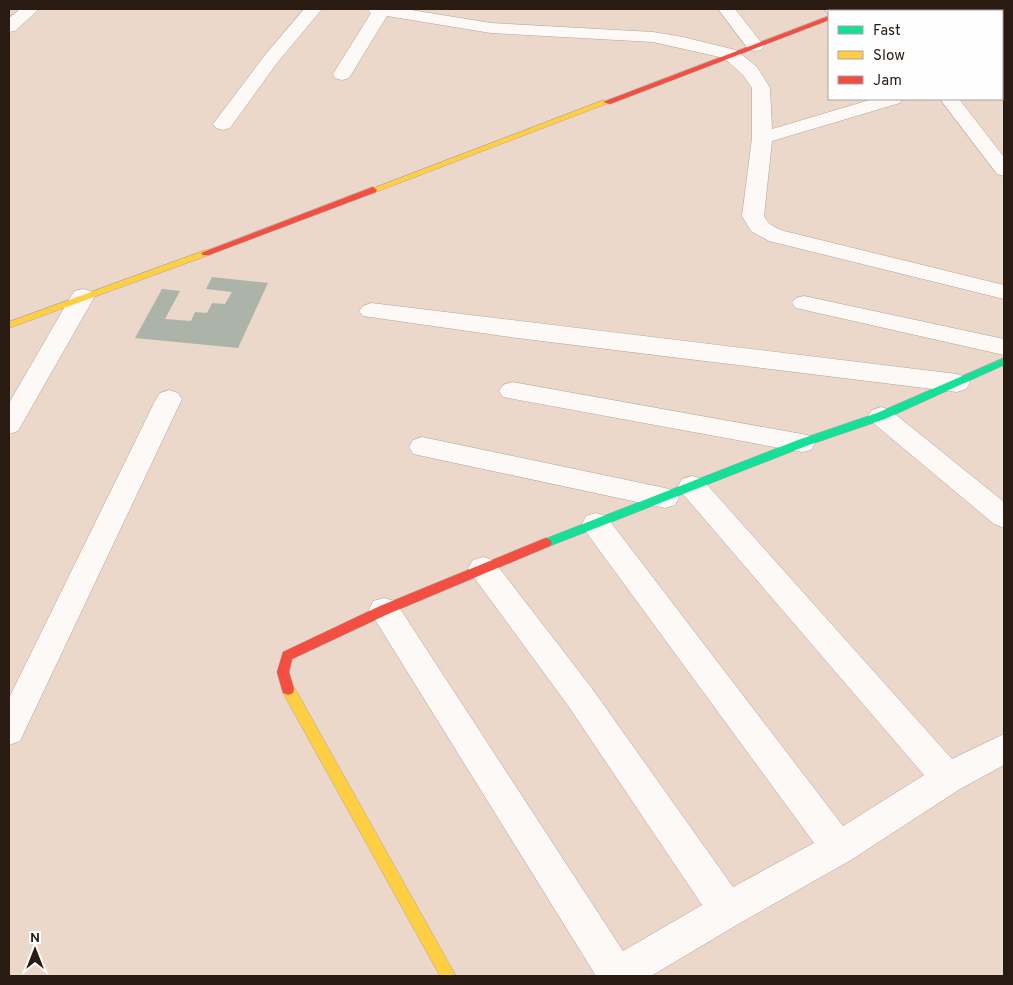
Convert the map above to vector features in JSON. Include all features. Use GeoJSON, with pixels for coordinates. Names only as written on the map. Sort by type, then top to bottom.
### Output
{"type":"FeatureCollection","features":[{"type":"Feature","properties":{"kind":"main road"},"geometry":{"type":"LineString","coordinates":[[9,325],[83,296],[260,233],[828,18]]}},
{"type":"Feature","properties":{"kind":"main road"},"geometry":{"type":"LineString","coordinates":[[448,976],[284,682],[282,670],[287,656],[299,648],[483,568],[802,443],[881,416],[1004,361]]}},
{"type":"Feature","properties":{"kind":"street"},"geometry":{"type":"LineString","coordinates":[[9,27],[30,9]]}},
{"type":"Feature","properties":{"kind":"street"},"geometry":{"type":"LineString","coordinates":[[224,124],[272,59],[313,9]]}},
{"type":"Feature","properties":{"kind":"street"},"geometry":{"type":"LineString","coordinates":[[342,74],[378,9],[491,28],[653,38],[683,42],[730,54],[750,72],[761,88],[762,138],[754,216],[756,224],[766,232],[1004,292]]}},
{"type":"Feature","properties":{"kind":"street"},"geometry":{"type":"LineString","coordinates":[[726,9],[755,46]]}},
{"type":"Feature","properties":{"kind":"street"},"geometry":{"type":"LineString","coordinates":[[762,138],[890,100]]}},
{"type":"Feature","properties":{"kind":"street"},"geometry":{"type":"LineString","coordinates":[[950,100],[1004,170]]}},
{"type":"Feature","properties":{"kind":"street"},"geometry":{"type":"LineString","coordinates":[[9,425],[83,296]]}},
{"type":"Feature","properties":{"kind":"street"},"geometry":{"type":"LineString","coordinates":[[804,303],[1004,347]]}},
{"type":"Feature","properties":{"kind":"street"},"geometry":{"type":"LineString","coordinates":[[371,311],[957,383]]}},
{"type":"Feature","properties":{"kind":"street"},"geometry":{"type":"LineString","coordinates":[[512,391],[802,443]]}},
{"type":"Feature","properties":{"kind":"street"},"geometry":{"type":"LineString","coordinates":[[9,731],[169,399]]}},
{"type":"Feature","properties":{"kind":"street"},"geometry":{"type":"LineString","coordinates":[[881,416],[1004,516]]}},
{"type":"Feature","properties":{"kind":"street"},"geometry":{"type":"LineString","coordinates":[[422,447],[665,498]]}},
{"type":"Feature","properties":{"kind":"street"},"geometry":{"type":"LineString","coordinates":[[692,486],[948,778]]}},
{"type":"Feature","properties":{"kind":"street"},"geometry":{"type":"LineString","coordinates":[[596,524],[839,848]]}},
{"type":"Feature","properties":{"kind":"street"},"geometry":{"type":"LineString","coordinates":[[483,568],[580,697],[727,910]]}},
{"type":"Feature","properties":{"kind":"street"},"geometry":{"type":"LineString","coordinates":[[384,610],[616,976],[727,910],[839,848],[948,778],[1004,749]]}},
{"type":"Feature","properties":{"kind":"building"},"geometry":{"type":"Polygon","coordinates":[[[212,277],[268,283],[238,348],[135,338],[162,289],[180,291],[165,319],[191,321],[195,312],[207,313],[212,303],[225,304],[232,292],[206,289],[212,277]]]}},
{"type":"Feature","properties":{"kind":"traffic: fast"},"geometry":{"type":"LineString","coordinates":[[546,543],[802,443],[881,416],[1004,361]]}},
{"type":"Feature","properties":{"kind":"traffic: slow"},"geometry":{"type":"LineString","coordinates":[[373,190],[607,102]]}},
{"type":"Feature","properties":{"kind":"traffic: slow"},"geometry":{"type":"LineString","coordinates":[[9,325],[206,253]]}},
{"type":"Feature","properties":{"kind":"traffic: slow"},"geometry":{"type":"LineString","coordinates":[[288,689],[448,976]]}},
{"type":"Feature","properties":{"kind":"traffic: jam"},"geometry":{"type":"LineString","coordinates":[[607,102],[828,18]]}},
{"type":"Feature","properties":{"kind":"traffic: jam"},"geometry":{"type":"LineString","coordinates":[[206,253],[373,190]]}},
{"type":"Feature","properties":{"kind":"traffic: jam"},"geometry":{"type":"LineString","coordinates":[[288,689],[283,672],[287,656],[384,610],[546,543]]}}]}
